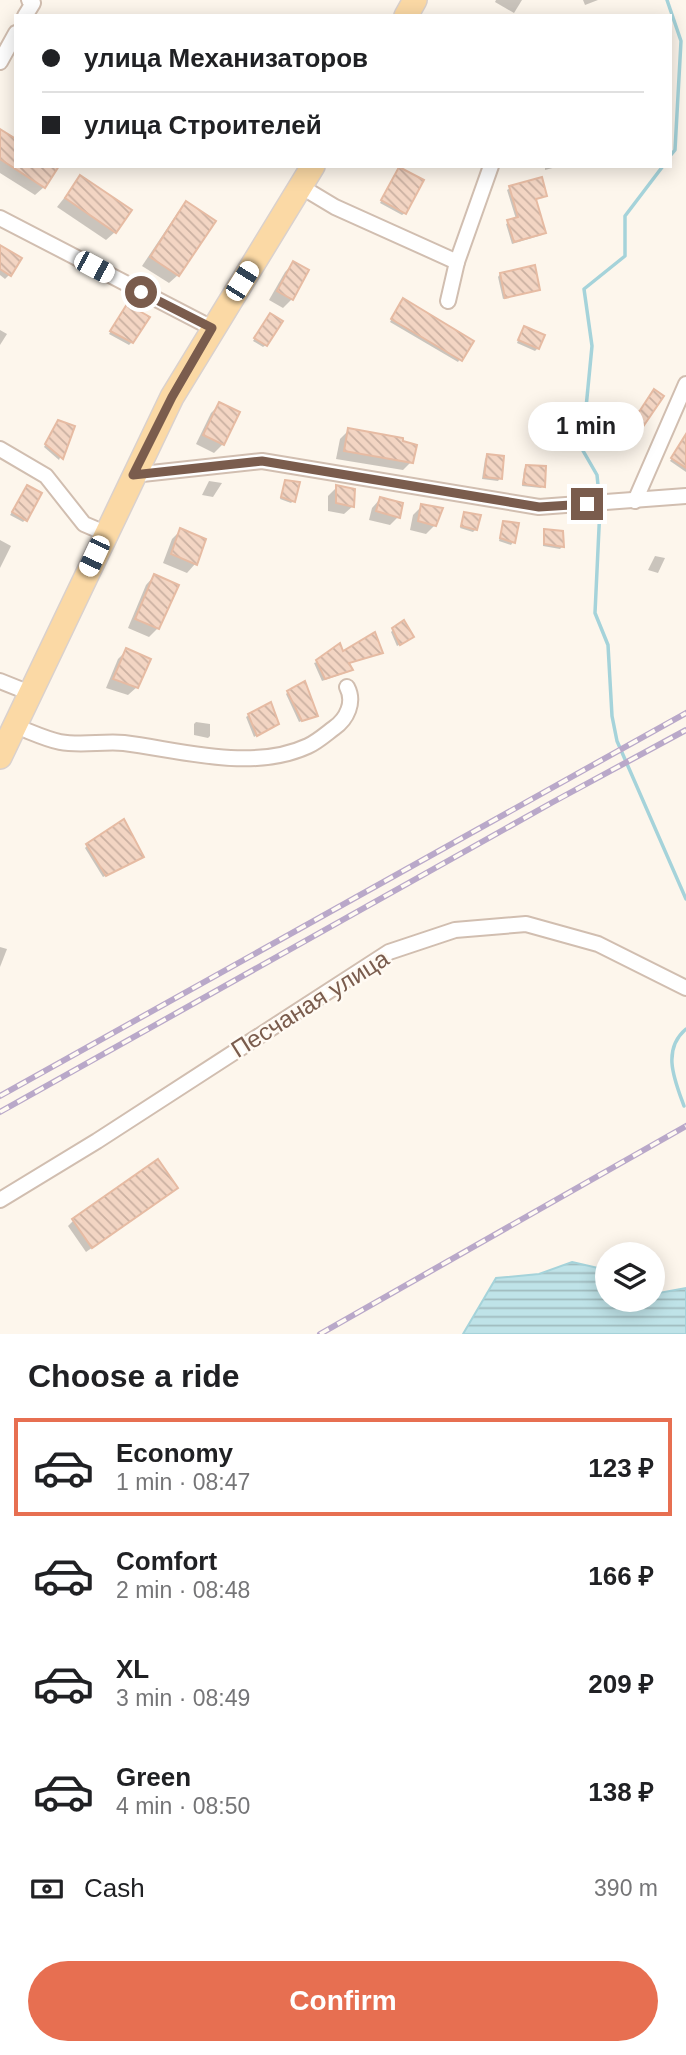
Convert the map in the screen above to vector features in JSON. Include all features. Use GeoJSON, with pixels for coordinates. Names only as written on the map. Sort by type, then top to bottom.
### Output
{"type":"FeatureCollection","features":[{"type":"Feature","properties":{"kind":"main road"},"geometry":{"type":"LineString","coordinates":[[0,757],[172,397],[307,176]]}},
{"type":"Feature","properties":{"kind":"street"},"geometry":{"type":"LineString","coordinates":[[0,62],[14,37]]}},
{"type":"Feature","properties":{"kind":"street"},"geometry":{"type":"LineString","coordinates":[[448,301],[457,262],[490,168]]}},
{"type":"Feature","properties":{"kind":"street"},"geometry":{"type":"LineString","coordinates":[[307,176],[335,207],[457,262]]}},
{"type":"Feature","properties":{"kind":"street"},"geometry":{"type":"LineString","coordinates":[[0,218],[212,328]]}},
{"type":"Feature","properties":{"kind":"street"},"geometry":{"type":"LineString","coordinates":[[635,501],[686,384]]}},
{"type":"Feature","properties":{"kind":"street"},"geometry":{"type":"LineString","coordinates":[[0,449],[46,476],[84,524],[105,533]]}},
{"type":"Feature","properties":{"kind":"street"},"geometry":{"type":"LineString","coordinates":[[133,475],[262,461],[539,507],[686,496]]}},
{"type":"Feature","properties":{"kind":"street"},"geometry":{"type":"LineString","coordinates":[[0,681],[30,693]]}},
{"type":"Feature","properties":{"kind":"street"},"geometry":{"type":"LineString","coordinates":[[15,726],[61,742],[117,742],[248,758],[279,755],[308,746],[342,722],[350,706],[351,695],[347,687]]}},
{"type":"Feature","properties":{"kind":"street","name":"Песчаная улица"},"geometry":{"type":"LineString","coordinates":[[0,1200],[97,1141],[389,952],[455,930],[526,924],[597,944],[686,988]]}},
{"type":"Feature","properties":{"kind":"water"},"geometry":{"type":"Polygon","coordinates":[[[572,1262],[595,1267],[595,1312],[665,1312],[665,1292],[686,1288],[686,1334],[463,1334],[496,1278],[539,1274],[572,1262]]]}},
{"type":"Feature","properties":{"kind":"building"},"geometry":{"type":"Polygon","coordinates":[[[0,129],[14,138],[14,168],[58,168],[45,188],[0,159],[0,129]]]}},
{"type":"Feature","properties":{"kind":"building"},"geometry":{"type":"Polygon","coordinates":[[[398,168],[424,180],[406,214],[381,200],[398,168]]]}},
{"type":"Feature","properties":{"kind":"building"},"geometry":{"type":"Polygon","coordinates":[[[80,175],[132,210],[116,233],[65,198],[80,175]]]}},
{"type":"Feature","properties":{"kind":"building"},"geometry":{"type":"Polygon","coordinates":[[[542,177],[547,196],[536,199],[546,233],[514,242],[507,220],[518,217],[509,186],[542,177]]]}},
{"type":"Feature","properties":{"kind":"building"},"geometry":{"type":"Polygon","coordinates":[[[186,201],[216,221],[179,276],[150,257],[186,201]]]}},
{"type":"Feature","properties":{"kind":"building"},"geometry":{"type":"Polygon","coordinates":[[[0,245],[22,258],[11,276],[0,269],[0,245]]]}},
{"type":"Feature","properties":{"kind":"building"},"geometry":{"type":"Polygon","coordinates":[[[293,261],[309,270],[293,300],[277,291],[293,261]]]}},
{"type":"Feature","properties":{"kind":"building"},"geometry":{"type":"Polygon","coordinates":[[[535,265],[540,290],[505,298],[500,273],[535,265]]]}},
{"type":"Feature","properties":{"kind":"building"},"geometry":{"type":"Polygon","coordinates":[[[403,298],[474,341],[462,361],[391,319],[403,298]]]}},
{"type":"Feature","properties":{"kind":"building"},"geometry":{"type":"Polygon","coordinates":[[[127,304],[150,317],[133,343],[110,331],[127,304]]]}},
{"type":"Feature","properties":{"kind":"building"},"geometry":{"type":"Polygon","coordinates":[[[270,313],[283,321],[267,346],[254,338],[270,313]]]}},
{"type":"Feature","properties":{"kind":"building"},"geometry":{"type":"Polygon","coordinates":[[[524,326],[545,335],[539,349],[518,340],[524,326]]]}},
{"type":"Feature","properties":{"kind":"building"},"geometry":{"type":"Polygon","coordinates":[[[654,389],[664,396],[638,434],[626,424],[639,412],[654,389]]]}},
{"type":"Feature","properties":{"kind":"building"},"geometry":{"type":"Polygon","coordinates":[[[219,402],[240,412],[224,445],[203,435],[219,402]]]}},
{"type":"Feature","properties":{"kind":"building"},"geometry":{"type":"Polygon","coordinates":[[[58,420],[75,426],[63,459],[45,444],[58,420]]]}},
{"type":"Feature","properties":{"kind":"building"},"geometry":{"type":"Polygon","coordinates":[[[348,428],[403,438],[403,441],[417,445],[413,463],[344,451],[348,428]]]}},
{"type":"Feature","properties":{"kind":"building"},"geometry":{"type":"Polygon","coordinates":[[[686,434],[686,468],[671,458],[686,434]]]}},
{"type":"Feature","properties":{"kind":"building"},"geometry":{"type":"Polygon","coordinates":[[[487,454],[504,456],[502,479],[484,477],[487,454]]]}},
{"type":"Feature","properties":{"kind":"building"},"geometry":{"type":"Polygon","coordinates":[[[526,465],[546,466],[545,487],[523,484],[526,465]]]}},
{"type":"Feature","properties":{"kind":"building"},"geometry":{"type":"Polygon","coordinates":[[[285,480],[300,482],[295,502],[281,497],[285,480]]]}},
{"type":"Feature","properties":{"kind":"building"},"geometry":{"type":"Polygon","coordinates":[[[27,485],[42,493],[27,521],[12,512],[27,485]]]}},
{"type":"Feature","properties":{"kind":"building"},"geometry":{"type":"Polygon","coordinates":[[[336,485],[355,489],[354,507],[336,503],[336,485]]]}},
{"type":"Feature","properties":{"kind":"building"},"geometry":{"type":"Polygon","coordinates":[[[380,497],[403,503],[400,518],[376,511],[380,497]]]}},
{"type":"Feature","properties":{"kind":"building"},"geometry":{"type":"Polygon","coordinates":[[[421,504],[443,508],[436,526],[418,521],[421,504]]]}},
{"type":"Feature","properties":{"kind":"building"},"geometry":{"type":"Polygon","coordinates":[[[464,512],[481,515],[477,530],[461,526],[464,512]]]}},
{"type":"Feature","properties":{"kind":"building"},"geometry":{"type":"Polygon","coordinates":[[[503,521],[519,523],[515,543],[500,538],[503,521]]]}},
{"type":"Feature","properties":{"kind":"building"},"geometry":{"type":"Polygon","coordinates":[[[180,528],[206,539],[197,565],[171,554],[180,528]]]}},
{"type":"Feature","properties":{"kind":"building"},"geometry":{"type":"Polygon","coordinates":[[[544,529],[563,531],[564,547],[544,544],[544,529]]]}},
{"type":"Feature","properties":{"kind":"building"},"geometry":{"type":"Polygon","coordinates":[[[154,574],[179,585],[159,629],[135,619],[154,574]]]}},
{"type":"Feature","properties":{"kind":"building"},"geometry":{"type":"Polygon","coordinates":[[[404,620],[414,637],[400,645],[392,628],[404,620]]]}},
{"type":"Feature","properties":{"kind":"building"},"geometry":{"type":"Polygon","coordinates":[[[375,632],[383,653],[349,663],[353,670],[325,679],[316,660],[340,643],[343,651],[375,632]]]}},
{"type":"Feature","properties":{"kind":"building"},"geometry":{"type":"Polygon","coordinates":[[[126,648],[151,659],[138,688],[113,679],[126,648]]]}},
{"type":"Feature","properties":{"kind":"building"},"geometry":{"type":"Polygon","coordinates":[[[305,681],[318,716],[302,721],[287,691],[305,681]]]}},
{"type":"Feature","properties":{"kind":"building"},"geometry":{"type":"Polygon","coordinates":[[[271,702],[279,724],[257,736],[248,714],[271,702]]]}},
{"type":"Feature","properties":{"kind":"building"},"geometry":{"type":"Polygon","coordinates":[[[124,819],[144,857],[106,876],[86,844],[124,819]]]}},
{"type":"Feature","properties":{"kind":"building"},"geometry":{"type":"Polygon","coordinates":[[[158,1159],[178,1188],[92,1248],[72,1219],[158,1159]]]}},
{"type":"Feature","properties":{"kind":"waterway"},"geometry":{"type":"LineString","coordinates":[[667,0],[672,14]]}},
{"type":"Feature","properties":{"kind":"waterway"},"geometry":{"type":"LineString","coordinates":[[672,15],[681,41],[675,150],[672,154]]}},
{"type":"Feature","properties":{"kind":"waterway"},"geometry":{"type":"LineString","coordinates":[[599,495],[597,475],[582,449],[592,346],[584,289],[625,256],[625,216],[661,168]]}},
{"type":"Feature","properties":{"kind":"waterway"},"geometry":{"type":"LineString","coordinates":[[600,507],[595,613],[608,645],[612,716],[617,741],[686,899]]}},
{"type":"Feature","properties":{"kind":"waterway"},"geometry":{"type":"LineString","coordinates":[[684,1106],[674,1076],[672,1056],[678,1037],[686,1029]]}},
{"type":"Feature","properties":{"kind":"railway"},"geometry":{"type":"LineString","coordinates":[[0,1096],[686,713]]}},
{"type":"Feature","properties":{"kind":"railway"},"geometry":{"type":"LineString","coordinates":[[0,1112],[686,730]]}},
{"type":"Feature","properties":{"kind":"railway"},"geometry":{"type":"LineString","coordinates":[[320,1334],[686,1126]]}},
{"type":"Feature","properties":{"kind":"route"},"geometry":{"type":"LineString","coordinates":[[141,292],[212,328],[172,397],[133,475],[262,461],[539,507],[587,504]]}}]}
